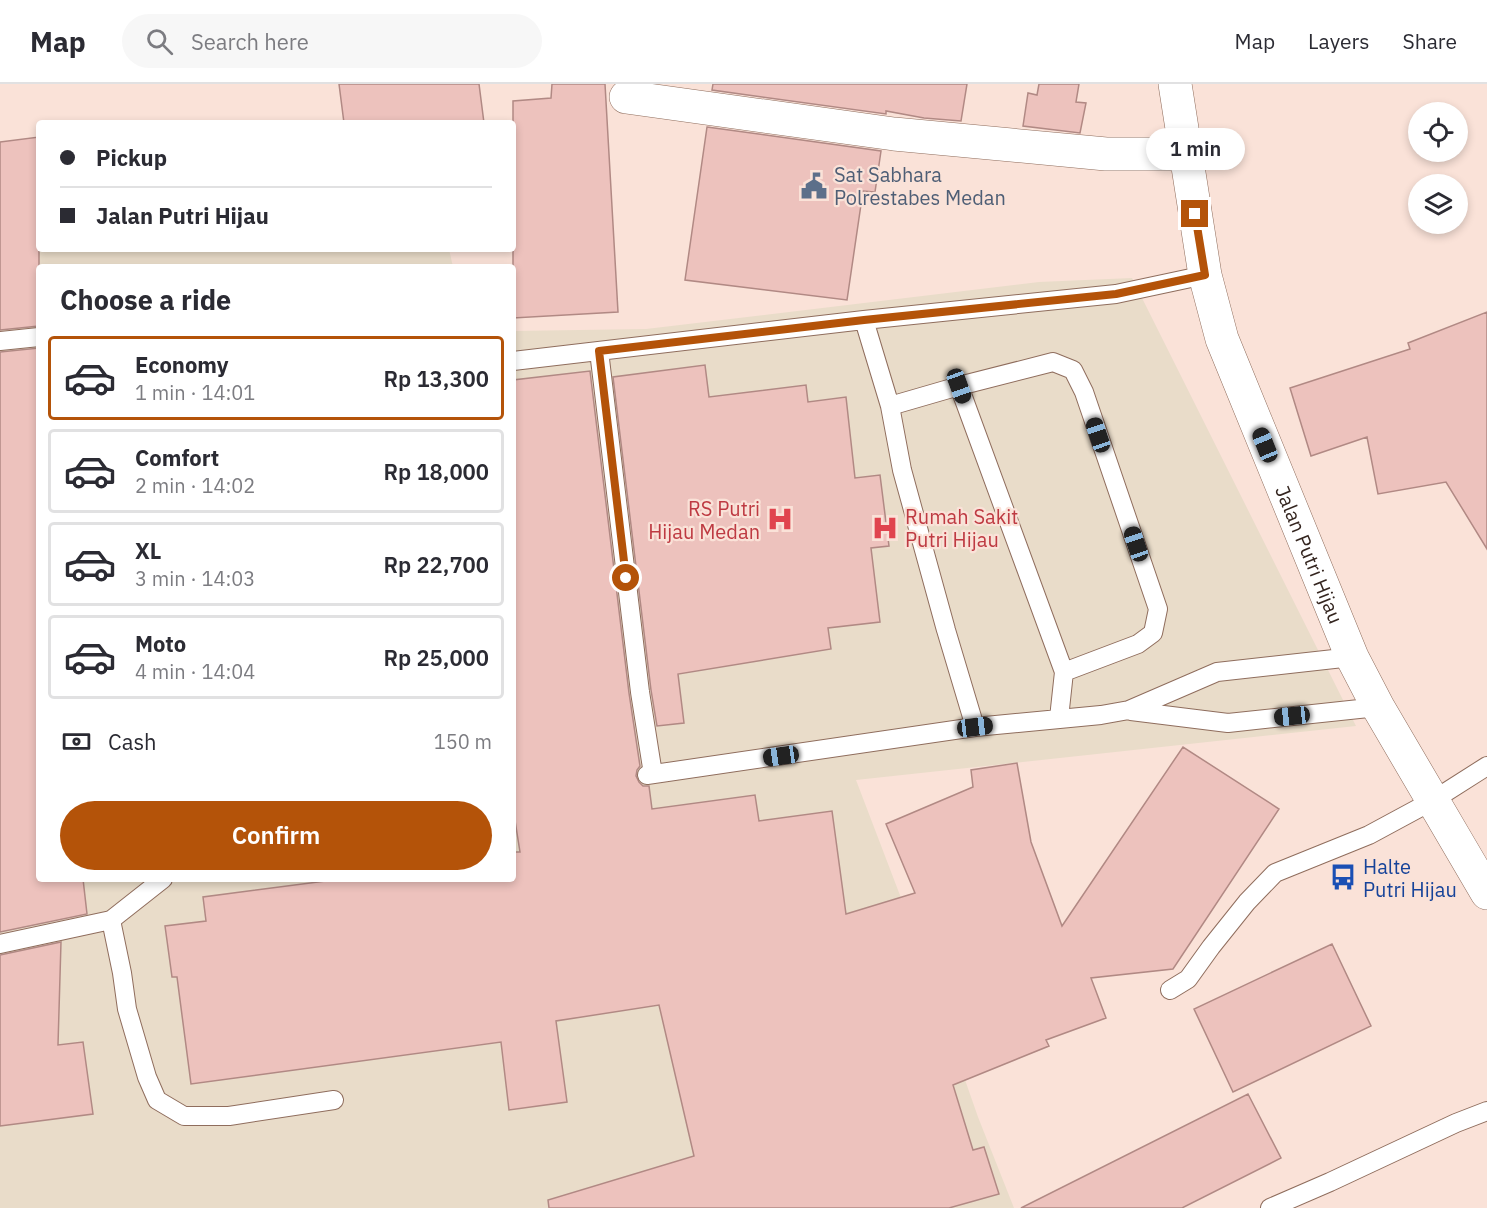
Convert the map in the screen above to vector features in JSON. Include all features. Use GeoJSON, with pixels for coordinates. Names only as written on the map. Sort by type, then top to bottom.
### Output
{"type":"FeatureCollection","features":[{"type":"Feature","properties":{"kind":"main road","name":"Jalan Putri Hijau"},"geometry":{"type":"LineString","coordinates":[[1175,84],[1205,275],[1222,339],[1352,657],[1378,707],[1487,893]]}},
{"type":"Feature","properties":{"kind":"main road"},"geometry":{"type":"LineString","coordinates":[[626,97],[894,134],[1106,154],[1185,154]]}},
{"type":"Feature","properties":{"kind":"lane"},"geometry":{"type":"LineString","coordinates":[[516,361],[864,320],[1116,294],[1205,275]]}},
{"type":"Feature","properties":{"kind":"lane"},"geometry":{"type":"LineString","coordinates":[[864,320],[890,406],[902,470],[975,727]]}},
{"type":"Feature","properties":{"kind":"lane"},"geometry":{"type":"LineString","coordinates":[[0,341],[36,337]]}},
{"type":"Feature","properties":{"kind":"lane"},"geometry":{"type":"LineString","coordinates":[[599,351],[650,775],[975,727],[1101,715],[1129,710],[1217,672],[1352,657]]}},
{"type":"Feature","properties":{"kind":"lane"},"geometry":{"type":"LineString","coordinates":[[890,406],[1053,362],[1073,370],[1084,392],[1158,609],[1153,633],[1138,644],[1064,672]]}},
{"type":"Feature","properties":{"kind":"lane"},"geometry":{"type":"LineString","coordinates":[[959,386],[1064,672],[1059,718]]}},
{"type":"Feature","properties":{"kind":"lane"},"geometry":{"type":"LineString","coordinates":[[1129,710],[1228,723],[1378,707]]}},
{"type":"Feature","properties":{"kind":"lane"},"geometry":{"type":"LineString","coordinates":[[1170,990],[1188,979],[1247,902],[1275,873],[1369,835],[1432,801],[1487,766]]}},
{"type":"Feature","properties":{"kind":"lane"},"geometry":{"type":"LineString","coordinates":[[0,944],[111,920],[159,882]]}},
{"type":"Feature","properties":{"kind":"lane"},"geometry":{"type":"LineString","coordinates":[[111,920],[127,1009],[147,1077],[157,1100],[184,1116],[229,1116],[334,1100]]}},
{"type":"Feature","properties":{"kind":"lane"},"geometry":{"type":"LineString","coordinates":[[1270,1208],[1487,1111]]}},
{"type":"Feature","properties":{"kind":"shaded area","name":"Rumah Sakit Putri Hijau"},"geometry":{"type":"Polygon","coordinates":[[[0,227],[36,247],[36,252],[450,252],[452,264],[36,264],[36,882],[516,882],[516,331],[646,329],[1039,282],[1132,278],[1356,726],[856,780],[906,911],[978,1117],[1014,1208],[0,1208],[0,227]]]}},
{"type":"Feature","properties":{"kind":"building"},"geometry":{"type":"Polygon","coordinates":[[[339,84],[479,84],[484,120],[344,120],[339,84]]]}},
{"type":"Feature","properties":{"kind":"building"},"geometry":{"type":"Polygon","coordinates":[[[552,84],[605,84],[618,312],[516,318],[516,264],[513,264],[513,252],[516,252],[516,120],[513,120],[513,101],[551,98],[552,84]]]}},
{"type":"Feature","properties":{"kind":"building"},"geometry":{"type":"Polygon","coordinates":[[[713,84],[967,84],[961,121],[924,118],[886,111],[886,114],[712,90],[713,84]]]}},
{"type":"Feature","properties":{"kind":"building"},"geometry":{"type":"Polygon","coordinates":[[[1039,84],[1079,84],[1076,102],[1086,103],[1080,133],[1023,126],[1028,93],[1037,95],[1039,84]]]}},
{"type":"Feature","properties":{"kind":"building"},"geometry":{"type":"Polygon","coordinates":[[[707,127],[881,151],[875,192],[863,191],[847,300],[685,280],[707,127]]]}},
{"type":"Feature","properties":{"kind":"building"},"geometry":{"type":"Polygon","coordinates":[[[36,137],[36,252],[39,252],[39,264],[36,264],[36,326],[0,330],[0,142],[36,137]]]}},
{"type":"Feature","properties":{"kind":"building"},"geometry":{"type":"Polygon","coordinates":[[[1487,312],[1487,549],[1446,482],[1378,494],[1367,437],[1311,456],[1290,388],[1410,349],[1408,343],[1487,312]]]}},
{"type":"Feature","properties":{"kind":"building"},"geometry":{"type":"Polygon","coordinates":[[[36,348],[36,882],[83,882],[87,914],[0,932],[0,352],[36,348]]]}},
{"type":"Feature","properties":{"kind":"building","name":"RS Putri Hijau Medan"},"geometry":{"type":"Polygon","coordinates":[[[705,365],[709,397],[806,385],[808,402],[846,397],[855,478],[880,475],[889,546],[871,548],[880,622],[828,628],[831,649],[678,674],[684,723],[657,726],[613,377],[705,365]]]}},
{"type":"Feature","properties":{"kind":"building"},"geometry":{"type":"Polygon","coordinates":[[[590,371],[640,766],[636,776],[643,786],[649,786],[652,809],[755,795],[759,821],[832,811],[846,914],[915,893],[886,824],[973,787],[971,770],[1017,763],[1031,842],[1062,926],[1183,747],[1279,809],[1173,969],[1091,978],[1106,1018],[1046,1040],[1049,1046],[953,1085],[973,1150],[984,1147],[999,1194],[949,1208],[549,1208],[548,1200],[694,1156],[659,1005],[556,1021],[567,1102],[509,1110],[501,1042],[191,1084],[177,977],[172,977],[165,926],[206,921],[203,897],[318,882],[516,882],[516,852],[520,852],[516,827],[516,380],[590,371]]]}},
{"type":"Feature","properties":{"kind":"building"},"geometry":{"type":"Polygon","coordinates":[[[61,942],[58,1045],[83,1042],[93,1114],[0,1126],[0,955],[61,942]]]}},
{"type":"Feature","properties":{"kind":"building"},"geometry":{"type":"Polygon","coordinates":[[[1332,944],[1371,1026],[1233,1092],[1194,1009],[1332,944]]]}},
{"type":"Feature","properties":{"kind":"building"},"geometry":{"type":"Polygon","coordinates":[[[1248,1094],[1281,1158],[1182,1208],[1021,1208],[1248,1094]]]}},
{"type":"Feature","properties":{"kind":"place","name":"Sat Sabhara Polrestabes Medan"},"geometry":{"type":"Point","coordinates":[814,186]}},
{"type":"Feature","properties":{"kind":"place","name":"RS Putri Hijau Medan"},"geometry":{"type":"Point","coordinates":[780,519]}},
{"type":"Feature","properties":{"kind":"place","name":"Rumah Sakit Putri Hijau"},"geometry":{"type":"Point","coordinates":[885,528]}},
{"type":"Feature","properties":{"kind":"place","name":"Halte Putri Hijau"},"geometry":{"type":"Point","coordinates":[1343,877]}},
{"type":"Feature","properties":{"kind":"route"},"geometry":{"type":"LineString","coordinates":[[626,578],[599,351],[1116,294],[1205,275],[1195,214]]}}]}
